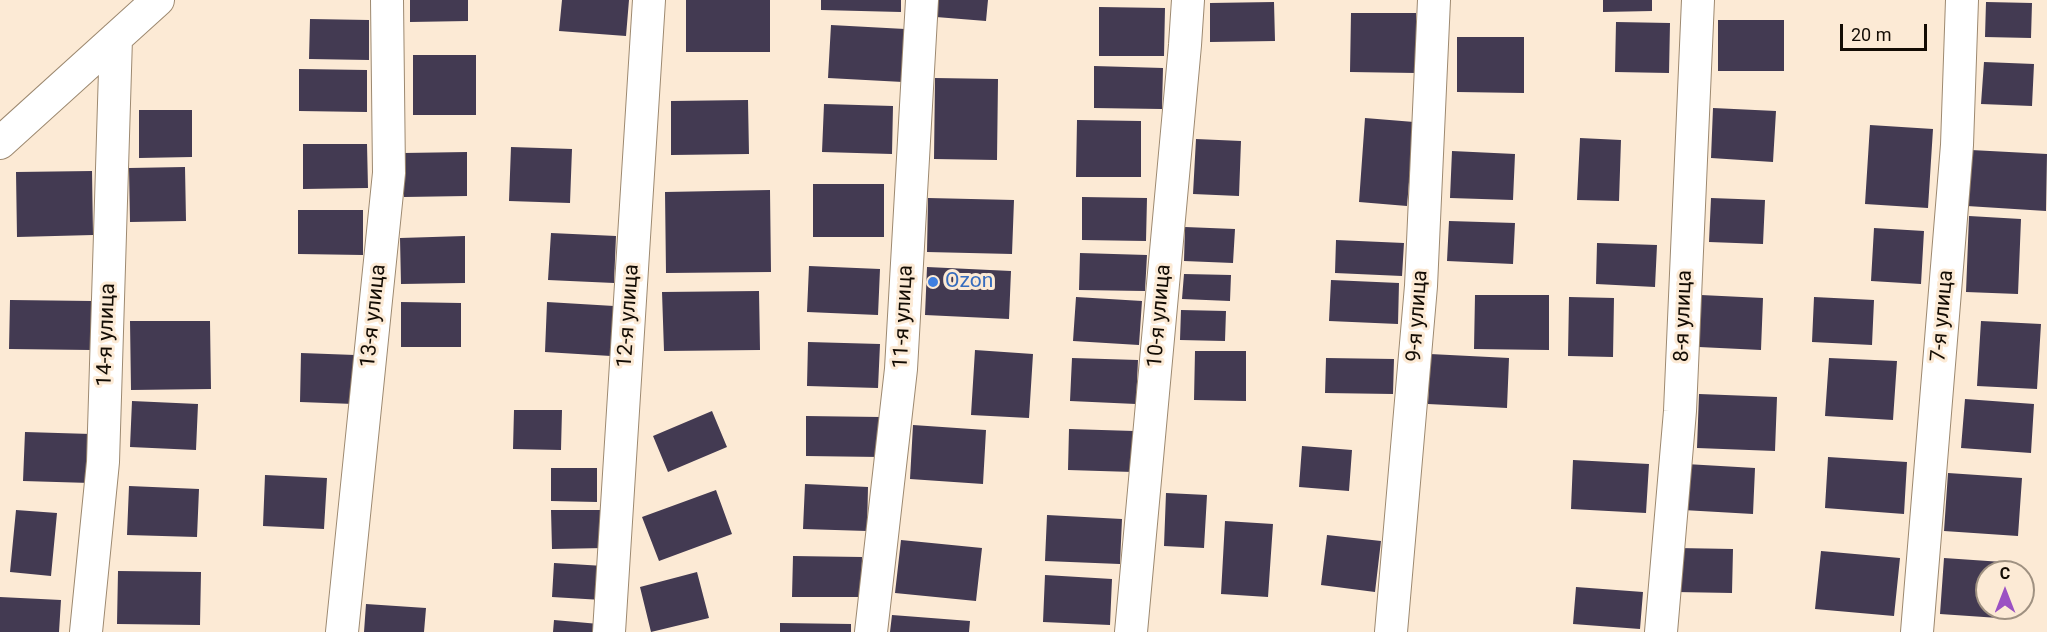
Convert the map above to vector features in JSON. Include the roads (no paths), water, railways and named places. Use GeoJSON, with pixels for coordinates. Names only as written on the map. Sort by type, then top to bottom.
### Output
{"type":"FeatureCollection","features":[{"type":"Feature","properties":{"kind":"street"},"geometry":{"type":"LineString","coordinates":[[0,143],[158,0]]}},
{"type":"Feature","properties":{"kind":"street","name":"13-я улица"},"geometry":{"type":"LineString","coordinates":[[342,632],[389,173],[387,0]]}},
{"type":"Feature","properties":{"kind":"street","name":"12-я улица"},"geometry":{"type":"LineString","coordinates":[[609,632],[649,0]]}},
{"type":"Feature","properties":{"kind":"street","name":"11-я улица"},"geometry":{"type":"LineString","coordinates":[[870,632],[901,369],[922,0]]}},
{"type":"Feature","properties":{"kind":"street","name":"10-я улица"},"geometry":{"type":"LineString","coordinates":[[1131,632],[1188,0]]}},
{"type":"Feature","properties":{"kind":"street","name":"9-я улица"},"geometry":{"type":"LineString","coordinates":[[1391,632],[1421,286],[1434,0]]}},
{"type":"Feature","properties":{"kind":"street","name":"8-я улица"},"geometry":{"type":"LineString","coordinates":[[1661,632],[1680,411],[1698,0]]}},
{"type":"Feature","properties":{"kind":"street","name":"7-я улица"},"geometry":{"type":"LineString","coordinates":[[1917,632],[1957,145],[1962,0]]}},
{"type":"Feature","properties":{"kind":"street","name":"14-я улица"},"geometry":{"type":"LineString","coordinates":[[86,632],[103,462],[116,38]]}},
{"type":"Feature","properties":{"kind":"place","name":"Ozon"},"geometry":{"type":"Point","coordinates":[933,282]}}]}
